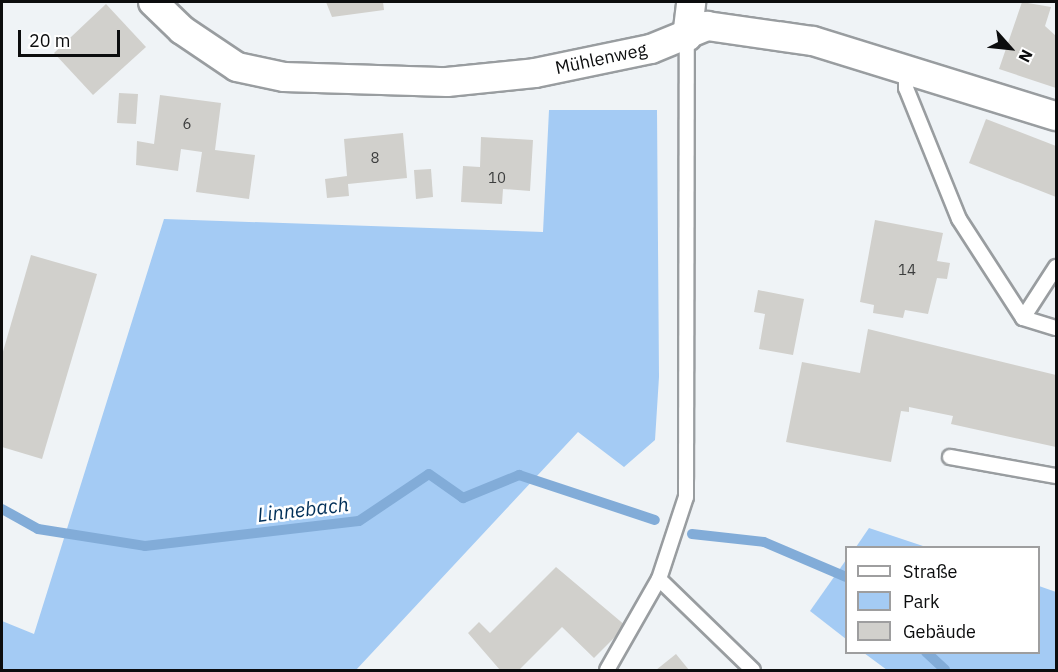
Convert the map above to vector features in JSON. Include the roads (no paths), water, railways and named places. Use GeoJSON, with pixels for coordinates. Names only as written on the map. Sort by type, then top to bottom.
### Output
{"type":"FeatureCollection","features":[{"type":"Feature","properties":{"kind":"street","name":"Mühlenweg"},"geometry":{"type":"LineString","coordinates":[[153,2],[182,30],[237,67],[284,77],[342,81],[447,82],[535,73],[651,49],[687,37],[707,26],[813,42],[906,67],[1056,116]]}},
{"type":"Feature","properties":{"kind":"street"},"geometry":{"type":"LineString","coordinates":[[687,37],[691,2]]}},
{"type":"Feature","properties":{"kind":"lane"},"geometry":{"type":"LineString","coordinates":[[607,670],[659,579],[686,497],[687,37]]}},
{"type":"Feature","properties":{"kind":"lane"},"geometry":{"type":"LineString","coordinates":[[906,67],[906,88],[958,219],[1023,318],[1056,328]]}},
{"type":"Feature","properties":{"kind":"lane"},"geometry":{"type":"LineString","coordinates":[[1023,318],[1056,267]]}},
{"type":"Feature","properties":{"kind":"lane"},"geometry":{"type":"LineString","coordinates":[[951,457],[1056,476]]}},
{"type":"Feature","properties":{"kind":"lane"},"geometry":{"type":"LineString","coordinates":[[659,579],[753,670]]}},
{"type":"Feature","properties":{"kind":"waterway","name":"Linnebach"},"geometry":{"type":"LineString","coordinates":[[2,509],[38,529],[145,546],[359,521],[429,474],[463,498],[519,475],[655,520]]}},
{"type":"Feature","properties":{"kind":"waterway","name":"Linnebach"},"geometry":{"type":"LineString","coordinates":[[692,534],[764,542],[845,577]]}},
{"type":"Feature","properties":{"kind":"waterway","name":"Linnebach"},"geometry":{"type":"LineString","coordinates":[[928,654],[945,670]]}}]}
